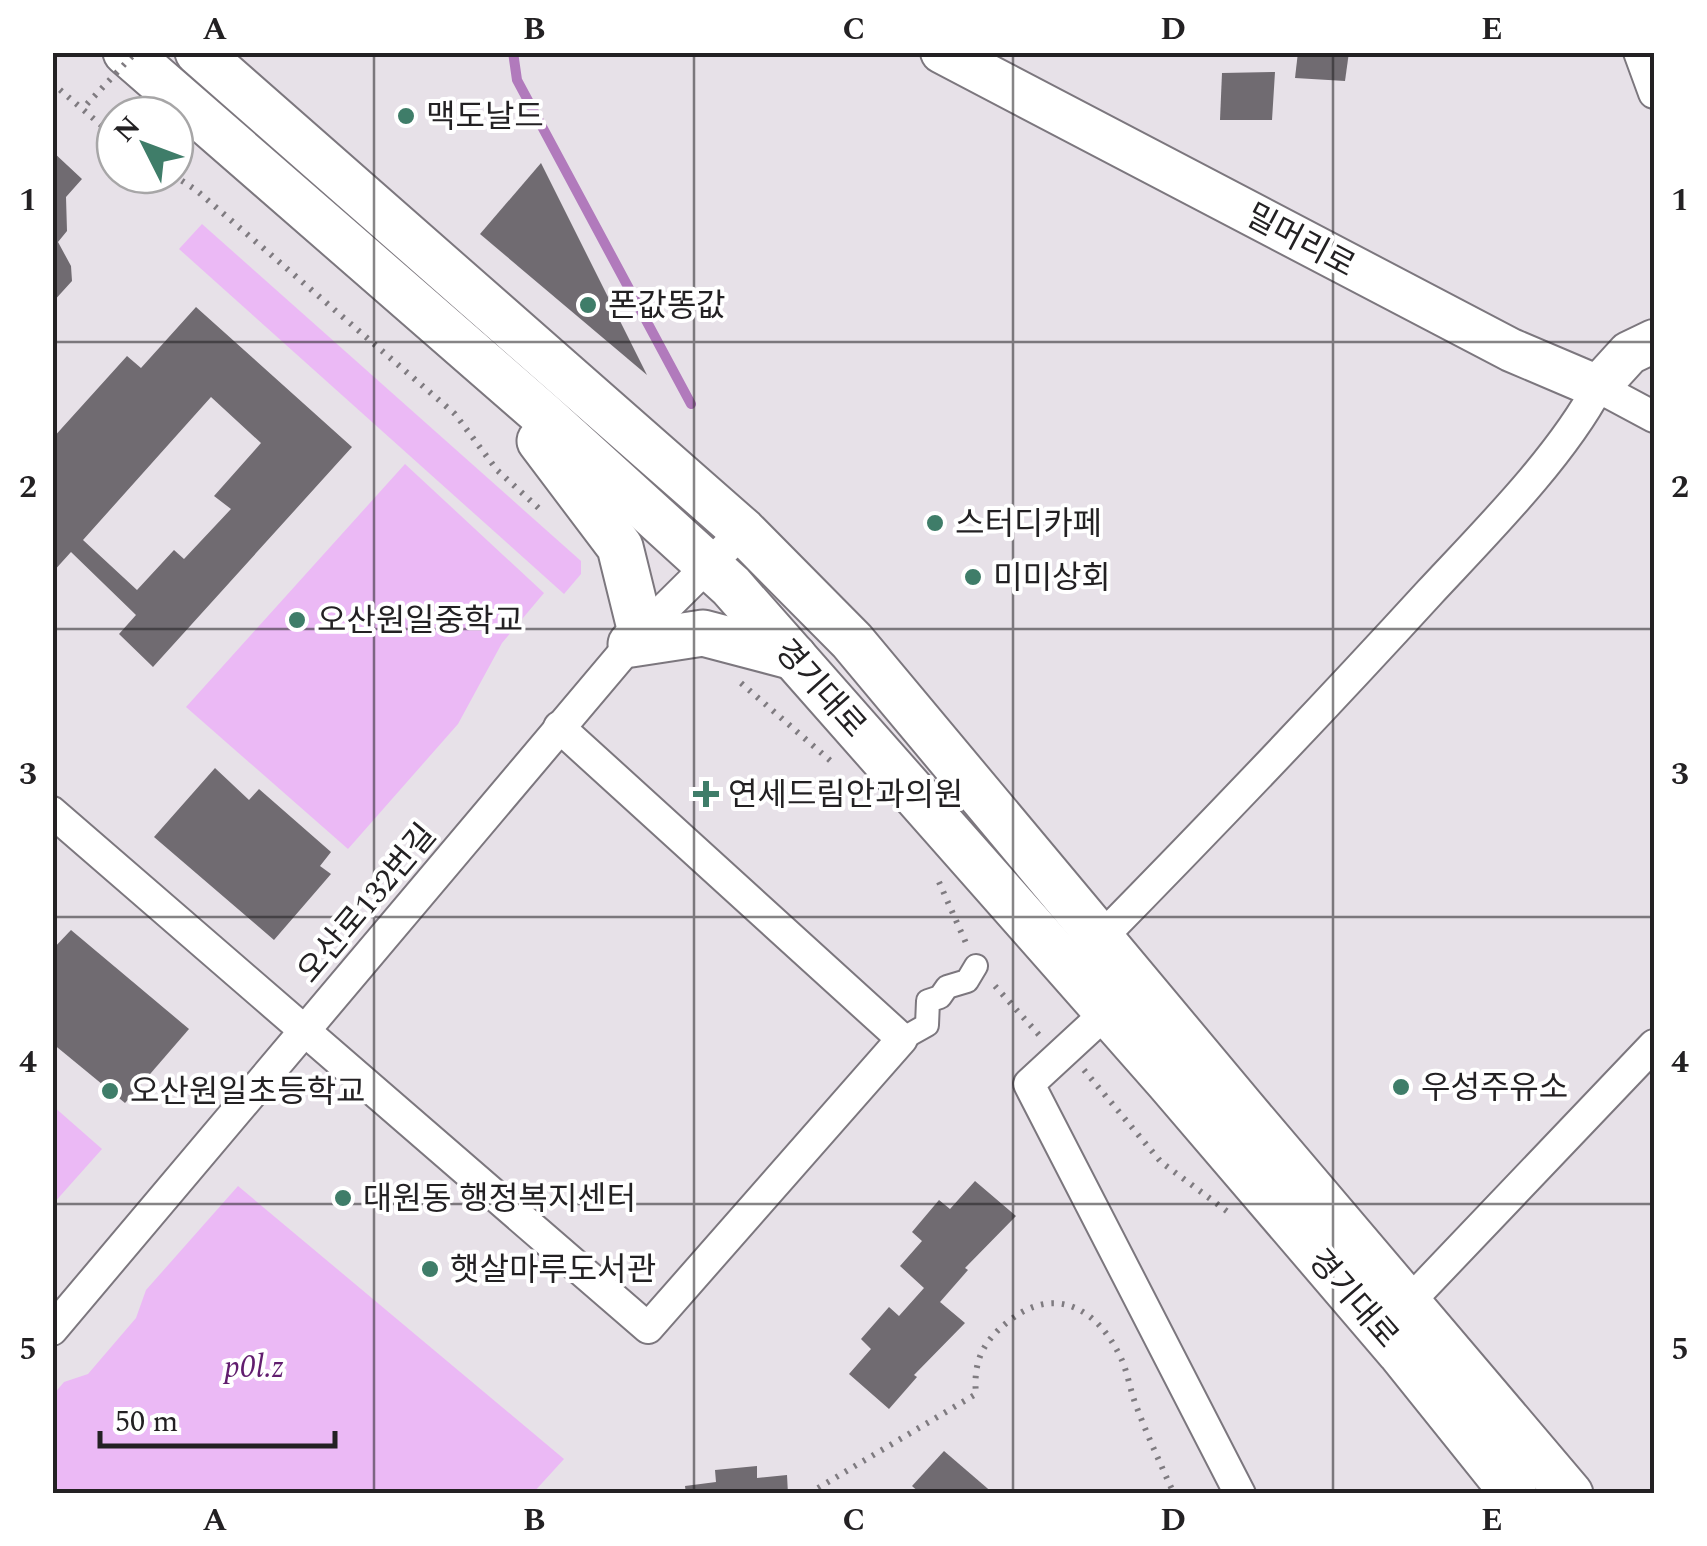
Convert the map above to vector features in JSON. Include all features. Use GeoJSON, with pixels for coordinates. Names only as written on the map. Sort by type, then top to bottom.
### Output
{"type":"FeatureCollection","features":[{"type":"Feature","properties":{"kind":"main road","name":"경기대로"},"geometry":{"type":"LineString","coordinates":[[126,52],[708,563],[1107,1012],[1400,1352],[1514,1494]]}},
{"type":"Feature","properties":{"kind":"main road","name":"경기대로"},"geometry":{"type":"LineString","coordinates":[[198,52],[743,531],[852,641],[1570,1494]]}},
{"type":"Feature","properties":{"kind":"main road","name":"밀머리로"},"geometry":{"type":"LineString","coordinates":[[942,52],[1511,350],[1598,387]]}},
{"type":"Feature","properties":{"kind":"main road"},"geometry":{"type":"LineString","coordinates":[[1598,387],[1629,353],[1654,341]]}},
{"type":"Feature","properties":{"kind":"main road"},"geometry":{"type":"LineString","coordinates":[[478,360],[620,547],[636,638],[708,634],[794,657]]}},
{"type":"Feature","properties":{"kind":"street"},"geometry":{"type":"LineString","coordinates":[[1639,52],[1654,93]]}},
{"type":"Feature","properties":{"kind":"street"},"geometry":{"type":"LineString","coordinates":[[1100,939],[1330,702],[1471,548],[1580,420],[1598,387],[1654,417]]}},
{"type":"Feature","properties":{"kind":"street","name":"오산로132번길"},"geometry":{"type":"LineString","coordinates":[[52,1330],[559,727],[636,638],[743,531]]}},
{"type":"Feature","properties":{"kind":"street"},"geometry":{"type":"LineString","coordinates":[[559,727],[902,1038]]}},
{"type":"Feature","properties":{"kind":"street"},"geometry":{"type":"LineString","coordinates":[[52,812],[648,1328],[902,1038],[927,1025],[928,1000],[940,996],[947,986],[967,981],[976,966]]}},
{"type":"Feature","properties":{"kind":"street"},"geometry":{"type":"LineString","coordinates":[[1107,1012],[1029,1084],[1240,1494]]}},
{"type":"Feature","properties":{"kind":"street"},"geometry":{"type":"LineString","coordinates":[[1409,1302],[1654,1045]]}},
{"type":"Feature","properties":{"kind":"path"},"geometry":{"type":"LineString","coordinates":[[87,104],[136,52]]}},
{"type":"Feature","properties":{"kind":"path"},"geometry":{"type":"LineString","coordinates":[[52,83],[95,120]]}},
{"type":"Feature","properties":{"kind":"path"},"geometry":{"type":"LineString","coordinates":[[195,189],[454,414],[497,470],[554,522]]}},
{"type":"Feature","properties":{"kind":"path"},"geometry":{"type":"LineString","coordinates":[[708,634],[732,675],[844,772]]}},
{"type":"Feature","properties":{"kind":"path"},"geometry":{"type":"LineString","coordinates":[[932,867],[976,966],[1046,1042],[1066,1049],[1162,1162],[1236,1218]]}},
{"type":"Feature","properties":{"kind":"path"},"geometry":{"type":"LineString","coordinates":[[818,1488],[976,1394],[974,1370],[990,1336],[1014,1317],[1039,1305],[1067,1304],[1090,1313],[1122,1359],[1135,1404],[1174,1494]]}},
{"type":"Feature","properties":{"kind":"green space"},"geometry":{"type":"Polygon","coordinates":[[[202,224],[581,561],[581,574],[564,594],[179,249],[202,224]]]}},
{"type":"Feature","properties":{"kind":"green space"},"geometry":{"type":"Polygon","coordinates":[[[405,464],[544,593],[502,643],[458,724],[348,849],[186,707],[405,464]]]}},
{"type":"Feature","properties":{"kind":"green space"},"geometry":{"type":"Polygon","coordinates":[[[53,1106],[102,1149],[53,1204],[53,1106]]]}},
{"type":"Feature","properties":{"kind":"green space","name":"p0l.z"},"geometry":{"type":"Polygon","coordinates":[[[238,1186],[564,1459],[533,1493],[53,1493],[53,1395],[64,1382],[88,1374],[136,1318],[146,1290],[238,1186]]]}},
{"type":"Feature","properties":{"kind":"building"},"geometry":{"type":"Polygon","coordinates":[[[1298,52],[1349,52],[1345,81],[1295,78],[1298,52]]]}},
{"type":"Feature","properties":{"kind":"building"},"geometry":{"type":"Polygon","coordinates":[[[1275,72],[1272,120],[1220,120],[1222,73],[1275,72]]]}},
{"type":"Feature","properties":{"kind":"building"},"geometry":{"type":"Polygon","coordinates":[[[52,151],[82,179],[66,197],[67,231],[58,242],[71,266],[72,281],[52,303],[52,151]]]}},
{"type":"Feature","properties":{"kind":"building","name":"폰값똥값"},"geometry":{"type":"Polygon","coordinates":[[[541,163],[647,375],[480,234],[541,163]]]}},
{"type":"Feature","properties":{"kind":"building"},"geometry":{"type":"Polygon","coordinates":[[[196,307],[352,447],[153,667],[119,634],[136,615],[71,552],[52,573],[52,439],[127,356],[141,368],[196,307]],[[211,397],[83,540],[137,590],[174,550],[184,559],[231,509],[214,496],[261,443],[211,397]]]}},
{"type":"Feature","properties":{"kind":"building"},"geometry":{"type":"Polygon","coordinates":[[[215,768],[249,800],[259,789],[331,852],[320,866],[331,874],[274,940],[154,837],[215,768]]]}},
{"type":"Feature","properties":{"kind":"building"},"geometry":{"type":"Polygon","coordinates":[[[71,930],[189,1029],[125,1103],[52,1043],[52,950],[71,930]]]}},
{"type":"Feature","properties":{"kind":"building"},"geometry":{"type":"Polygon","coordinates":[[[975,1181],[1016,1216],[965,1268],[968,1270],[940,1302],[965,1323],[914,1375],[917,1377],[889,1409],[849,1374],[871,1349],[861,1339],[889,1307],[899,1316],[924,1288],[900,1266],[922,1241],[912,1232],[939,1200],[950,1209],[975,1181]]]}},
{"type":"Feature","properties":{"kind":"building"},"geometry":{"type":"Polygon","coordinates":[[[944,1451],[994,1494],[921,1494],[912,1486],[944,1451]]]}},
{"type":"Feature","properties":{"kind":"building"},"geometry":{"type":"Polygon","coordinates":[[[757,1466],[757,1478],[787,1475],[788,1494],[686,1494],[685,1486],[716,1482],[715,1470],[757,1466]]]}},
{"type":"Feature","properties":{"kind":"waterway"},"geometry":{"type":"LineString","coordinates":[[513,52],[517,80],[691,404]]}},
{"type":"Feature","properties":{"kind":"place","name":"맥도날드"},"geometry":{"type":"Point","coordinates":[406,116]}},
{"type":"Feature","properties":{"kind":"place","name":"폰값똥값"},"geometry":{"type":"Point","coordinates":[588,305]}},
{"type":"Feature","properties":{"kind":"place","name":"스터디카페"},"geometry":{"type":"Point","coordinates":[935,523]}},
{"type":"Feature","properties":{"kind":"place","name":"미미상회"},"geometry":{"type":"Point","coordinates":[973,577]}},
{"type":"Feature","properties":{"kind":"place","name":"오산원일중학교"},"geometry":{"type":"Point","coordinates":[297,620]}},
{"type":"Feature","properties":{"kind":"place","name":"연세드림안과의원"},"geometry":{"type":"Point","coordinates":[706,794]}},
{"type":"Feature","properties":{"kind":"place","name":"우성주유소"},"geometry":{"type":"Point","coordinates":[1401,1087]}},
{"type":"Feature","properties":{"kind":"place","name":"오산원일초등학교"},"geometry":{"type":"Point","coordinates":[110,1091]}},
{"type":"Feature","properties":{"kind":"place","name":"대원동 행정복지센터"},"geometry":{"type":"Point","coordinates":[343,1198]}},
{"type":"Feature","properties":{"kind":"place","name":"햇살마루도서관"},"geometry":{"type":"Point","coordinates":[430,1269]}}]}
